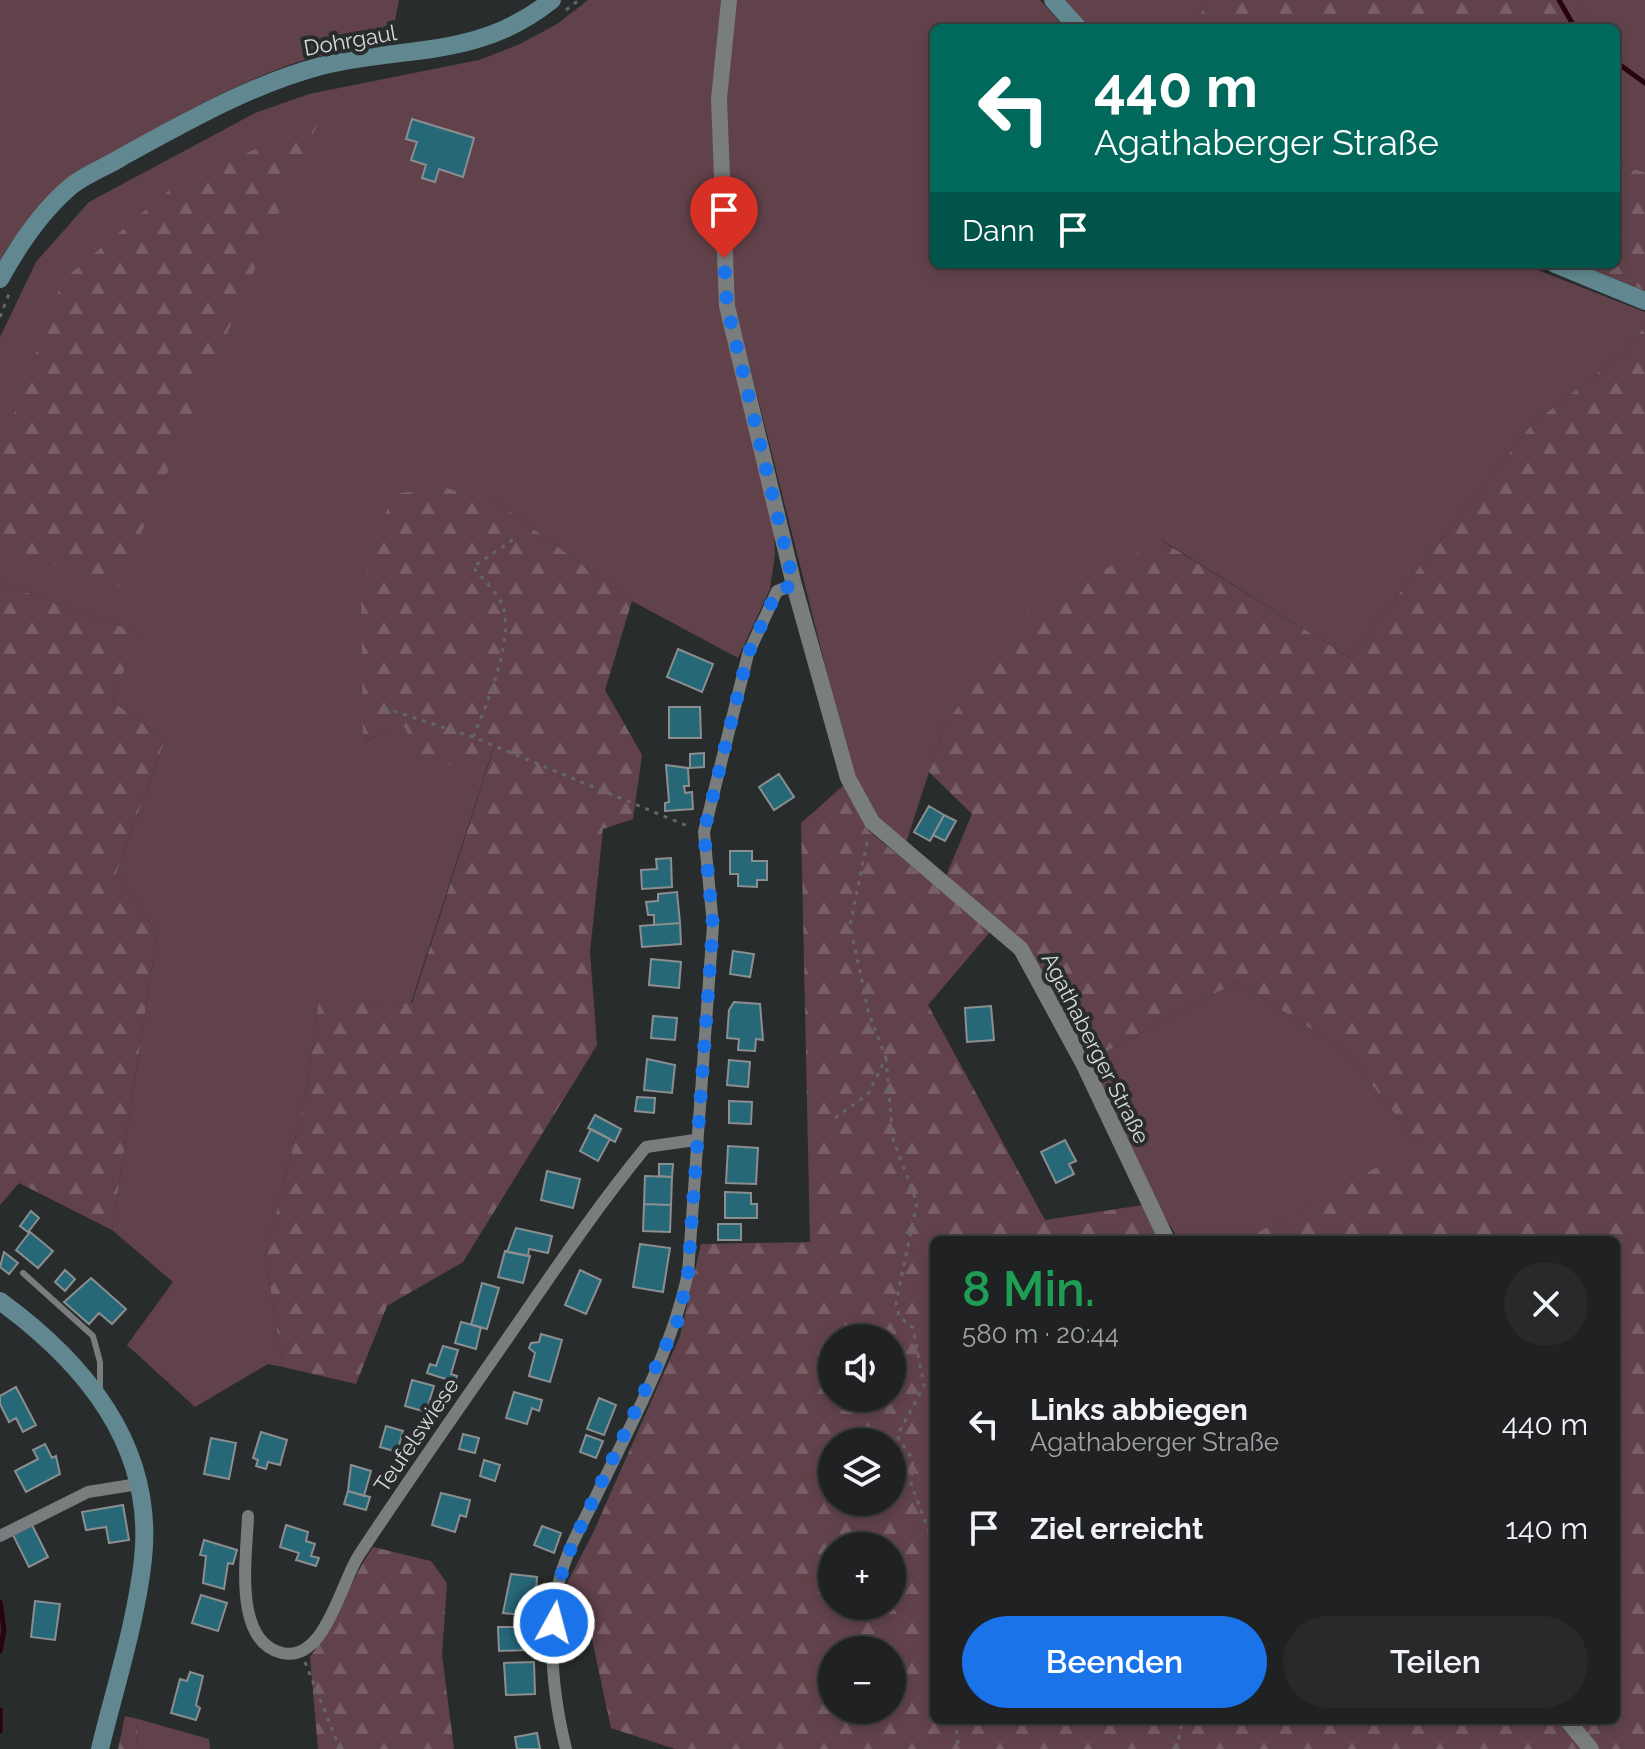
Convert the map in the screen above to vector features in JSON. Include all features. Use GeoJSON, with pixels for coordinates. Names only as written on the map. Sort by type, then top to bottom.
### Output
{"type":"FeatureCollection","features":[{"type":"Feature","properties":{"kind":"main road"},"geometry":{"type":"LineString","coordinates":[[1053,0],[1074,24]]}},
{"type":"Feature","properties":{"kind":"main road","name":"Dohrgaul"},"geometry":{"type":"LineString","coordinates":[[6,281],[16,249],[72,185],[158,138],[291,76],[323,66],[466,44],[553,9]]}},
{"type":"Feature","properties":{"kind":"main road"},"geometry":{"type":"LineString","coordinates":[[1565,268],[1645,301]]}},
{"type":"Feature","properties":{"kind":"main road"},"geometry":{"type":"LineString","coordinates":[[0,1301],[55,1343],[100,1396],[121,1435],[138,1484],[144,1534],[141,1574],[100,1749]]}},
{"type":"Feature","properties":{"kind":"street","name":"Agathaberger Straße"},"geometry":{"type":"LineString","coordinates":[[729,0],[719,99],[727,306],[794,585],[848,778],[872,822],[1021,949],[1084,1065],[1165,1236]]}},
{"type":"Feature","properties":{"kind":"street"},"geometry":{"type":"LineString","coordinates":[[566,1749],[554,1699],[554,1623],[558,1584],[572,1545],[679,1318],[688,1273],[695,1140],[713,925],[704,832],[748,654],[777,591],[794,585]]}},
{"type":"Feature","properties":{"kind":"street","name":"Teufelswiese"},"geometry":{"type":"LineString","coordinates":[[300,1651],[320,1636],[351,1568],[594,1210],[646,1147],[695,1140]]}},
{"type":"Feature","properties":{"kind":"street"},"geometry":{"type":"LineString","coordinates":[[0,1536],[88,1492],[138,1484]]}},
{"type":"Feature","properties":{"kind":"street"},"geometry":{"type":"LineString","coordinates":[[248,1516],[246,1610],[251,1625],[273,1649],[281,1653],[300,1651]]}},
{"type":"Feature","properties":{"kind":"street"},"geometry":{"type":"LineString","coordinates":[[1570,1724],[1591,1749]]}},
{"type":"Feature","properties":{"kind":"lane"},"geometry":{"type":"LineString","coordinates":[[23,1273],[93,1336],[100,1362],[100,1396]]}},
{"type":"Feature","properties":{"kind":"path"},"geometry":{"type":"LineString","coordinates":[[553,9],[579,0]]}},
{"type":"Feature","properties":{"kind":"path"},"geometry":{"type":"LineString","coordinates":[[0,317],[6,281]]}},
{"type":"Feature","properties":{"kind":"path"},"geometry":{"type":"LineString","coordinates":[[473,737],[490,699],[505,629],[502,604],[473,567],[514,539]]}},
{"type":"Feature","properties":{"kind":"path"},"geometry":{"type":"LineString","coordinates":[[384,708],[473,737],[704,832]]}},
{"type":"Feature","properties":{"kind":"path"},"geometry":{"type":"LineString","coordinates":[[872,822],[850,925],[869,1014],[886,1058],[893,1139],[917,1203],[896,1303],[899,1316],[913,1328],[924,1386],[897,1436],[913,1460],[911,1484],[930,1534]]}},
{"type":"Feature","properties":{"kind":"path"},"geometry":{"type":"LineString","coordinates":[[835,1118],[868,1094],[886,1058]]}},
{"type":"Feature","properties":{"kind":"path"},"geometry":{"type":"LineString","coordinates":[[300,1651],[340,1749]]}},
{"type":"Feature","properties":{"kind":"path"},"geometry":{"type":"LineString","coordinates":[[956,1724],[959,1749]]}},
{"type":"Feature","properties":{"kind":"path"},"geometry":{"type":"LineString","coordinates":[[1177,1749],[1181,1724]]}},
{"type":"Feature","properties":{"kind":"green space"},"geometry":{"type":"Polygon","coordinates":[[[0,0],[399,0],[390,45],[301,61],[193,108],[132,144],[75,185],[21,231],[0,261],[0,0]]]}},
{"type":"Feature","properties":{"kind":"green space"},"geometry":{"type":"Polygon","coordinates":[[[588,0],[721,0],[712,99],[721,308],[774,531],[775,555],[770,589],[738,658],[632,601],[494,500],[364,742],[403,723],[494,746],[411,1003],[319,1000],[307,1090],[265,1257],[283,1367],[268,1364],[195,1407],[127,1345],[173,1282],[112,1230],[157,934],[116,873],[165,740],[112,701],[138,633],[0,583],[0,337],[36,262],[89,202],[255,113],[309,94],[479,60],[520,44],[557,24],[588,0]]]}},
{"type":"Feature","properties":{"kind":"green space"},"geometry":{"type":"Polygon","coordinates":[[[736,0],[1040,0],[1061,24],[930,24],[930,268],[1532,268],[1645,312],[1645,326],[1625,352],[1532,424],[1349,657],[1163,541],[944,726],[906,843],[878,819],[852,772],[735,307],[726,102],[736,0]]]}},
{"type":"Feature","properties":{"kind":"green space"},"geometry":{"type":"Polygon","coordinates":[[[1064,0],[1207,0],[1196,24],[1085,24],[1064,0]]]}},
{"type":"Feature","properties":{"kind":"green space"},"geometry":{"type":"Polygon","coordinates":[[[1207,0],[1579,0],[1590,24],[1196,24],[1207,0]]]}},
{"type":"Feature","properties":{"kind":"green space"},"geometry":{"type":"Polygon","coordinates":[[[1579,0],[1645,0],[1645,172],[1620,166],[1620,24],[1590,24],[1579,0]]]}},
{"type":"Feature","properties":{"kind":"green space"},"geometry":{"type":"Polygon","coordinates":[[[320,118],[118,587],[0,544],[0,453],[62,281],[168,191],[320,118]]]}},
{"type":"Feature","properties":{"kind":"green space"},"geometry":{"type":"Polygon","coordinates":[[[1620,166],[1645,172],[1645,291],[1588,268],[1620,268],[1620,166]]]}},
{"type":"Feature","properties":{"kind":"green space"},"geometry":{"type":"Polygon","coordinates":[[[1645,326],[1645,1749],[675,1749],[611,1728],[590,1630],[561,1632],[566,1585],[593,1533],[680,1336],[701,1244],[810,1242],[801,823],[844,785],[868,830],[990,932],[928,1005],[1045,1220],[1143,1205],[1159,1236],[930,1236],[930,1724],[1620,1724],[1620,1236],[1251,1236],[1419,1144],[1344,1050],[1237,982],[1090,1060],[1027,944],[946,876],[972,814],[929,772],[944,726],[1035,603],[1162,541],[1349,657],[1532,424],[1625,352],[1645,326]]]}},
{"type":"Feature","properties":{"kind":"green space"},"geometry":{"type":"Polygon","coordinates":[[[446,488],[494,500],[632,601],[605,690],[642,755],[633,819],[603,829],[590,952],[597,1045],[463,1262],[387,1306],[356,1384],[283,1367],[265,1257],[307,1090],[319,999],[412,1003],[494,747],[427,773],[403,724],[363,742],[361,593],[392,494],[446,488]]]}},
{"type":"Feature","properties":{"kind":"green space"},"geometry":{"type":"Polygon","coordinates":[[[0,583],[139,633],[112,701],[165,740],[116,873],[157,934],[112,1230],[19,1183],[0,1205],[0,583]]]}},
{"type":"Feature","properties":{"kind":"green space"},"geometry":{"type":"Polygon","coordinates":[[[1237,982],[1344,1050],[1420,1145],[1251,1236],[1177,1236],[1155,1201],[1090,1060],[1237,982]]]}},
{"type":"Feature","properties":{"kind":"green space"},"geometry":{"type":"Polygon","coordinates":[[[373,1547],[431,1561],[447,1583],[442,1655],[454,1749],[318,1749],[310,1657],[373,1547]]]}},
{"type":"Feature","properties":{"kind":"green space"},"geometry":{"type":"Polygon","coordinates":[[[125,1716],[138,1719],[136,1749],[118,1749],[125,1716]]]}},
{"type":"Feature","properties":{"kind":"green space"},"geometry":{"type":"Polygon","coordinates":[[[138,1719],[209,1739],[210,1749],[136,1749],[138,1719]]]}},
{"type":"Feature","properties":{"kind":"building"},"geometry":{"type":"Polygon","coordinates":[[[412,119],[474,138],[463,177],[439,169],[435,182],[422,178],[426,165],[411,160],[417,142],[406,139],[412,119]]]}},
{"type":"Feature","properties":{"kind":"building"},"geometry":{"type":"Polygon","coordinates":[[[678,649],[713,664],[702,692],[667,677],[678,649]]]}},
{"type":"Feature","properties":{"kind":"building"},"geometry":{"type":"Polygon","coordinates":[[[669,707],[700,707],[701,738],[669,738],[669,707]]]}},
{"type":"Feature","properties":{"kind":"building"},"geometry":{"type":"Polygon","coordinates":[[[704,753],[704,767],[690,768],[690,754],[704,753]]]}},
{"type":"Feature","properties":{"kind":"building"},"geometry":{"type":"Polygon","coordinates":[[[666,765],[688,768],[689,786],[684,786],[685,793],[692,792],[693,809],[665,811],[665,803],[669,802],[666,765]]]}},
{"type":"Feature","properties":{"kind":"building"},"geometry":{"type":"Polygon","coordinates":[[[779,774],[794,797],[774,810],[759,787],[779,774]]]}},
{"type":"Feature","properties":{"kind":"building"},"geometry":{"type":"Polygon","coordinates":[[[929,806],[944,815],[930,841],[914,832],[929,806]]]}},
{"type":"Feature","properties":{"kind":"building"},"geometry":{"type":"Polygon","coordinates":[[[944,815],[956,821],[945,841],[933,835],[944,815]]]}},
{"type":"Feature","properties":{"kind":"building"},"geometry":{"type":"Polygon","coordinates":[[[730,851],[752,851],[752,861],[767,861],[767,880],[757,880],[757,887],[738,886],[738,874],[730,874],[730,851]]]}},
{"type":"Feature","properties":{"kind":"building"},"geometry":{"type":"Polygon","coordinates":[[[671,858],[672,887],[642,889],[641,870],[657,869],[656,859],[671,858]]]}},
{"type":"Feature","properties":{"kind":"building"},"geometry":{"type":"Polygon","coordinates":[[[677,892],[680,923],[654,925],[654,915],[648,915],[646,902],[658,901],[658,894],[677,892]]]}},
{"type":"Feature","properties":{"kind":"building"},"geometry":{"type":"Polygon","coordinates":[[[680,923],[681,944],[642,947],[640,926],[680,923]]]}},
{"type":"Feature","properties":{"kind":"building"},"geometry":{"type":"Polygon","coordinates":[[[733,951],[754,954],[750,977],[730,974],[733,951]]]}},
{"type":"Feature","properties":{"kind":"building"},"geometry":{"type":"Polygon","coordinates":[[[651,959],[681,962],[679,988],[649,985],[651,959]]]}},
{"type":"Feature","properties":{"kind":"building"},"geometry":{"type":"Polygon","coordinates":[[[734,1002],[760,1004],[763,1040],[756,1039],[755,1051],[738,1050],[739,1039],[727,1038],[729,1010],[734,1002]]]}},
{"type":"Feature","properties":{"kind":"building"},"geometry":{"type":"Polygon","coordinates":[[[991,1006],[994,1040],[967,1042],[965,1008],[991,1006]]]}},
{"type":"Feature","properties":{"kind":"building"},"geometry":{"type":"Polygon","coordinates":[[[653,1016],[677,1018],[675,1040],[651,1038],[653,1016]]]}},
{"type":"Feature","properties":{"kind":"building"},"geometry":{"type":"Polygon","coordinates":[[[647,1059],[675,1065],[672,1093],[644,1090],[647,1059]]]}},
{"type":"Feature","properties":{"kind":"building"},"geometry":{"type":"Polygon","coordinates":[[[729,1060],[750,1062],[748,1087],[727,1085],[729,1060]]]}},
{"type":"Feature","properties":{"kind":"building"},"geometry":{"type":"Polygon","coordinates":[[[637,1097],[655,1098],[654,1113],[635,1111],[637,1097]]]}},
{"type":"Feature","properties":{"kind":"building"},"geometry":{"type":"Polygon","coordinates":[[[729,1101],[752,1102],[751,1124],[729,1123],[729,1101]]]}},
{"type":"Feature","properties":{"kind":"building"},"geometry":{"type":"Polygon","coordinates":[[[595,1115],[621,1129],[615,1142],[588,1128],[595,1115]]]}},
{"type":"Feature","properties":{"kind":"building"},"geometry":{"type":"Polygon","coordinates":[[[591,1129],[610,1139],[598,1161],[580,1151],[591,1129]]]}},
{"type":"Feature","properties":{"kind":"building"},"geometry":{"type":"Polygon","coordinates":[[[1065,1140],[1076,1161],[1069,1164],[1074,1174],[1056,1183],[1041,1152],[1065,1140]]]}},
{"type":"Feature","properties":{"kind":"building"},"geometry":{"type":"Polygon","coordinates":[[[728,1146],[758,1148],[756,1184],[726,1183],[728,1146]]]}},
{"type":"Feature","properties":{"kind":"building"},"geometry":{"type":"Polygon","coordinates":[[[659,1164],[673,1164],[672,1177],[659,1176],[659,1164]]]}},
{"type":"Feature","properties":{"kind":"building"},"geometry":{"type":"Polygon","coordinates":[[[547,1171],[580,1179],[573,1208],[541,1200],[547,1171]]]}},
{"type":"Feature","properties":{"kind":"building"},"geometry":{"type":"Polygon","coordinates":[[[645,1176],[672,1177],[671,1205],[644,1204],[645,1176]]]}},
{"type":"Feature","properties":{"kind":"building"},"geometry":{"type":"Polygon","coordinates":[[[725,1192],[751,1193],[751,1204],[757,1204],[757,1218],[725,1218],[725,1192]]]}},
{"type":"Feature","properties":{"kind":"building"},"geometry":{"type":"Polygon","coordinates":[[[644,1204],[671,1205],[670,1232],[643,1231],[644,1204]]]}},
{"type":"Feature","properties":{"kind":"building"},"geometry":{"type":"Polygon","coordinates":[[[31,1211],[39,1218],[28,1232],[20,1226],[31,1211]]]}},
{"type":"Feature","properties":{"kind":"building"},"geometry":{"type":"Polygon","coordinates":[[[718,1224],[741,1224],[741,1240],[718,1240],[718,1224]]]}},
{"type":"Feature","properties":{"kind":"building"},"geometry":{"type":"Polygon","coordinates":[[[516,1228],[552,1236],[548,1253],[529,1249],[528,1256],[507,1252],[516,1228]]]}},
{"type":"Feature","properties":{"kind":"building"},"geometry":{"type":"Polygon","coordinates":[[[30,1232],[53,1251],[38,1268],[16,1250],[30,1232]]]}},
{"type":"Feature","properties":{"kind":"building"},"geometry":{"type":"Polygon","coordinates":[[[640,1244],[670,1248],[663,1292],[633,1287],[640,1244]]]}},
{"type":"Feature","properties":{"kind":"building"},"geometry":{"type":"Polygon","coordinates":[[[505,1251],[530,1256],[523,1283],[498,1277],[505,1251]]]}},
{"type":"Feature","properties":{"kind":"building"},"geometry":{"type":"Polygon","coordinates":[[[4,1252],[18,1263],[9,1274],[0,1267],[4,1252]]]}},
{"type":"Feature","properties":{"kind":"building"},"geometry":{"type":"Polygon","coordinates":[[[65,1270],[75,1279],[65,1291],[55,1282],[65,1270]]]}},
{"type":"Feature","properties":{"kind":"building"},"geometry":{"type":"Polygon","coordinates":[[[580,1270],[601,1280],[586,1314],[565,1305],[580,1270]]]}},
{"type":"Feature","properties":{"kind":"building"},"geometry":{"type":"Polygon","coordinates":[[[91,1278],[126,1309],[112,1324],[99,1313],[89,1324],[64,1302],[91,1278]]]}},
{"type":"Feature","properties":{"kind":"building"},"geometry":{"type":"Polygon","coordinates":[[[482,1283],[499,1288],[487,1329],[471,1325],[482,1283]]]}},
{"type":"Feature","properties":{"kind":"building"},"geometry":{"type":"Polygon","coordinates":[[[461,1322],[481,1327],[476,1349],[455,1343],[461,1322]]]}},
{"type":"Feature","properties":{"kind":"building"},"geometry":{"type":"Polygon","coordinates":[[[541,1334],[562,1340],[550,1382],[529,1376],[535,1353],[529,1348],[531,1343],[539,1342],[541,1334]]]}},
{"type":"Feature","properties":{"kind":"building"},"geometry":{"type":"Polygon","coordinates":[[[443,1346],[458,1350],[451,1374],[457,1376],[455,1382],[427,1373],[430,1364],[436,1366],[443,1346]]]}},
{"type":"Feature","properties":{"kind":"building"},"geometry":{"type":"Polygon","coordinates":[[[412,1380],[434,1386],[426,1412],[405,1406],[412,1380]]]}},
{"type":"Feature","properties":{"kind":"building"},"geometry":{"type":"Polygon","coordinates":[[[16,1387],[36,1425],[23,1432],[16,1418],[9,1422],[0,1404],[0,1396],[16,1387]]]}},
{"type":"Feature","properties":{"kind":"building"},"geometry":{"type":"Polygon","coordinates":[[[514,1392],[542,1400],[539,1411],[532,1408],[527,1424],[506,1418],[514,1392]]]}},
{"type":"Feature","properties":{"kind":"building"},"geometry":{"type":"Polygon","coordinates":[[[599,1398],[616,1405],[604,1435],[587,1429],[599,1398]]]}},
{"type":"Feature","properties":{"kind":"building"},"geometry":{"type":"Polygon","coordinates":[[[386,1426],[403,1431],[397,1452],[380,1447],[386,1426]]]}},
{"type":"Feature","properties":{"kind":"building"},"geometry":{"type":"Polygon","coordinates":[[[261,1432],[287,1440],[280,1465],[268,1462],[266,1469],[256,1466],[258,1460],[253,1458],[261,1432]]]}},
{"type":"Feature","properties":{"kind":"building"},"geometry":{"type":"Polygon","coordinates":[[[463,1434],[479,1438],[475,1453],[459,1449],[463,1434]]]}},
{"type":"Feature","properties":{"kind":"building"},"geometry":{"type":"Polygon","coordinates":[[[586,1435],[603,1441],[596,1458],[580,1452],[586,1435]]]}},
{"type":"Feature","properties":{"kind":"building"},"geometry":{"type":"Polygon","coordinates":[[[211,1438],[236,1443],[229,1479],[204,1474],[211,1438]]]}},
{"type":"Feature","properties":{"kind":"building"},"geometry":{"type":"Polygon","coordinates":[[[45,1444],[52,1458],[56,1456],[60,1474],[26,1492],[15,1471],[38,1459],[33,1450],[45,1444]]]}},
{"type":"Feature","properties":{"kind":"building"},"geometry":{"type":"Polygon","coordinates":[[[484,1460],[500,1465],[495,1481],[480,1476],[484,1460]]]}},
{"type":"Feature","properties":{"kind":"building"},"geometry":{"type":"Polygon","coordinates":[[[351,1465],[371,1471],[364,1496],[348,1491],[351,1465]]]}},
{"type":"Feature","properties":{"kind":"building"},"geometry":{"type":"Polygon","coordinates":[[[348,1491],[370,1497],[366,1510],[344,1504],[348,1491]]]}},
{"type":"Feature","properties":{"kind":"building"},"geometry":{"type":"Polygon","coordinates":[[[441,1493],[470,1500],[466,1517],[460,1515],[455,1532],[432,1525],[441,1493]]]}},
{"type":"Feature","properties":{"kind":"building"},"geometry":{"type":"Polygon","coordinates":[[[123,1505],[129,1540],[109,1543],[106,1527],[86,1530],[82,1512],[123,1505]]]}},
{"type":"Feature","properties":{"kind":"building"},"geometry":{"type":"Polygon","coordinates":[[[31,1523],[48,1557],[29,1567],[12,1533],[31,1523]]]}},
{"type":"Feature","properties":{"kind":"building"},"geometry":{"type":"Polygon","coordinates":[[[286,1525],[308,1532],[306,1541],[315,1544],[311,1556],[319,1558],[316,1566],[296,1560],[299,1553],[280,1547],[286,1525]]]}},
{"type":"Feature","properties":{"kind":"building"},"geometry":{"type":"Polygon","coordinates":[[[542,1526],[561,1533],[554,1553],[534,1545],[542,1526]]]}},
{"type":"Feature","properties":{"kind":"building"},"geometry":{"type":"Polygon","coordinates":[[[204,1540],[237,1550],[233,1564],[228,1563],[224,1589],[203,1583],[206,1556],[200,1555],[204,1540]]]}},
{"type":"Feature","properties":{"kind":"building"},"geometry":{"type":"Polygon","coordinates":[[[511,1574],[537,1577],[535,1606],[525,1604],[524,1615],[503,1613],[511,1574]]]}},
{"type":"Feature","properties":{"kind":"building"},"geometry":{"type":"Polygon","coordinates":[[[201,1595],[227,1603],[218,1631],[192,1623],[201,1595]]]}},
{"type":"Feature","properties":{"kind":"building"},"geometry":{"type":"Polygon","coordinates":[[[35,1601],[60,1604],[55,1640],[31,1637],[35,1601]]]}},
{"type":"Feature","properties":{"kind":"building"},"geometry":{"type":"Polygon","coordinates":[[[498,1627],[528,1627],[528,1650],[499,1651],[498,1627]]]}},
{"type":"Feature","properties":{"kind":"building"},"geometry":{"type":"Polygon","coordinates":[[[534,1662],[535,1694],[506,1695],[504,1663],[534,1662]]]}},
{"type":"Feature","properties":{"kind":"building"},"geometry":{"type":"Polygon","coordinates":[[[190,1672],[203,1676],[196,1720],[171,1713],[180,1679],[187,1681],[190,1672]]]}},
{"type":"Feature","properties":{"kind":"building"},"geometry":{"type":"Polygon","coordinates":[[[537,1733],[540,1749],[517,1749],[515,1737],[537,1733]]]}},
{"type":"Feature","properties":{"kind":"waterway"},"geometry":{"type":"LineString","coordinates":[[1559,0],[1573,24]]}},
{"type":"Feature","properties":{"kind":"waterway"},"geometry":{"type":"LineString","coordinates":[[1620,65],[1645,83]]}},
{"type":"Feature","properties":{"kind":"waterway"},"geometry":{"type":"LineString","coordinates":[[0,1602],[4,1630],[0,1651]]}},
{"type":"Feature","properties":{"kind":"waterway"},"geometry":{"type":"LineString","coordinates":[[0,1710],[0,1731]]}},
{"type":"Feature","properties":{"kind":"route"},"geometry":{"type":"LineString","coordinates":[[554,1623],[558,1584],[572,1545],[632,1425],[679,1318],[688,1273],[695,1140],[713,925],[704,832],[748,654],[777,591],[794,585],[727,306],[724,258]]}}]}
